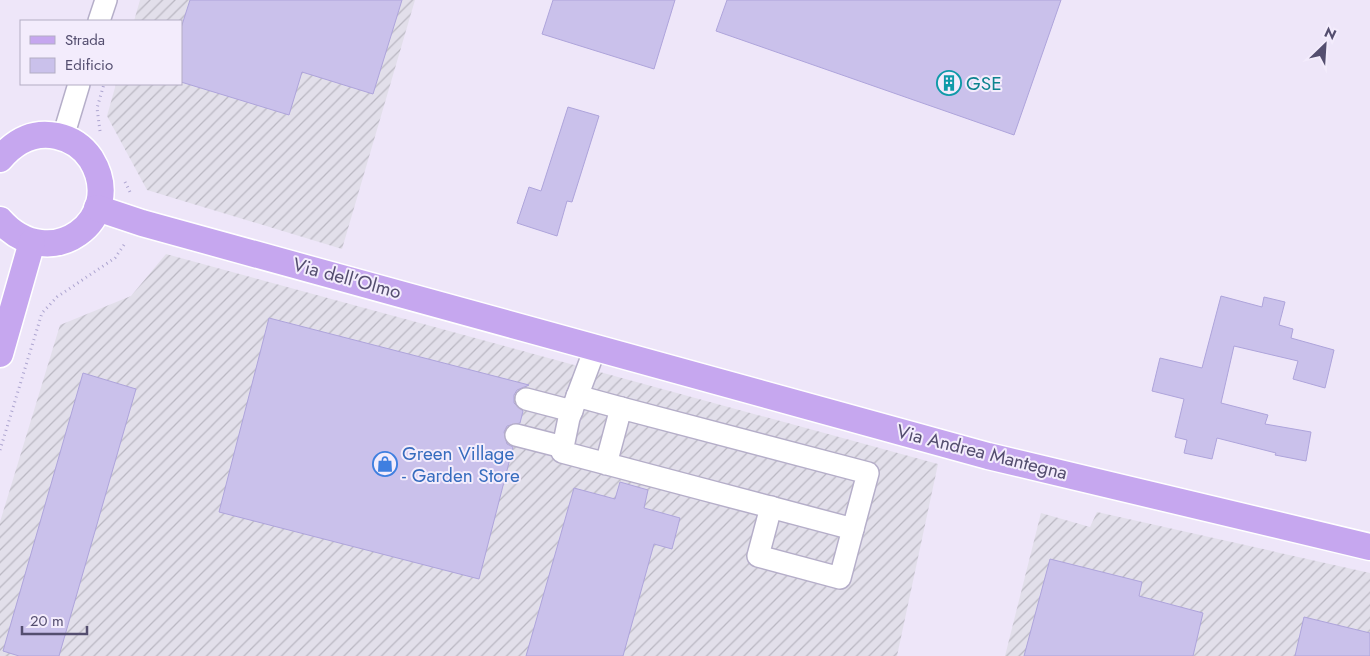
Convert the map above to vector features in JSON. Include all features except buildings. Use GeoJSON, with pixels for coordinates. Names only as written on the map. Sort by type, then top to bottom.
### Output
{"type":"FeatureCollection","features":[{"type":"Feature","properties":{"kind":"main road"},"geometry":{"type":"LineString","coordinates":[[0,158],[17,142],[28,138],[51,135],[63,138],[82,148],[95,165],[100,186],[97,208],[85,228],[76,235],[55,243],[32,242],[19,237],[0,220]]}},
{"type":"Feature","properties":{"kind":"main road","name":"Via dell'Olmo"},"geometry":{"type":"LineString","coordinates":[[97,208],[142,223],[596,346]]}},
{"type":"Feature","properties":{"kind":"main road"},"geometry":{"type":"LineString","coordinates":[[0,354],[32,242]]}},
{"type":"Feature","properties":{"kind":"main road","name":"Via Andrea Mantegna"},"geometry":{"type":"LineString","coordinates":[[596,346],[988,456],[1370,547]]}},
{"type":"Feature","properties":{"kind":"street"},"geometry":{"type":"LineString","coordinates":[[99,20],[106,0]]}},
{"type":"Feature","properties":{"kind":"street"},"geometry":{"type":"LineString","coordinates":[[63,138],[79,85]]}},
{"type":"Feature","properties":{"kind":"street"},"geometry":{"type":"LineString","coordinates":[[596,346],[574,404],[562,452],[853,529]]}},
{"type":"Feature","properties":{"kind":"street"},"geometry":{"type":"LineString","coordinates":[[526,399],[621,408],[868,473],[840,578],[758,556],[771,507]]}},
{"type":"Feature","properties":{"kind":"street"},"geometry":{"type":"LineString","coordinates":[[606,464],[621,408]]}},
{"type":"Feature","properties":{"kind":"street"},"geometry":{"type":"LineString","coordinates":[[516,435],[563,447]]}},
{"type":"Feature","properties":{"kind":"path"},"geometry":{"type":"LineString","coordinates":[[0,450],[42,313],[57,297],[115,258],[128,240]]}},
{"type":"Feature","properties":{"kind":"shaded area"},"geometry":{"type":"Polygon","coordinates":[[[140,0],[415,0],[342,249],[147,190],[107,116],[116,85],[182,85],[182,20],[134,20],[140,0]]]}},
{"type":"Feature","properties":{"kind":"shaded area"},"geometry":{"type":"Polygon","coordinates":[[[166,254],[938,464],[897,656],[0,656],[0,522],[60,325],[131,296],[166,254]]]}},
{"type":"Feature","properties":{"kind":"shaded area"},"geometry":{"type":"Polygon","coordinates":[[[1097,512],[1370,573],[1370,656],[1005,656],[1041,513],[1090,527],[1097,512]]]}},
{"type":"Feature","properties":{"kind":"place","name":"GSE"},"geometry":{"type":"Point","coordinates":[949,83]}},
{"type":"Feature","properties":{"kind":"place","name":"Green Village - Garden Store"},"geometry":{"type":"Point","coordinates":[385,464]}}]}
